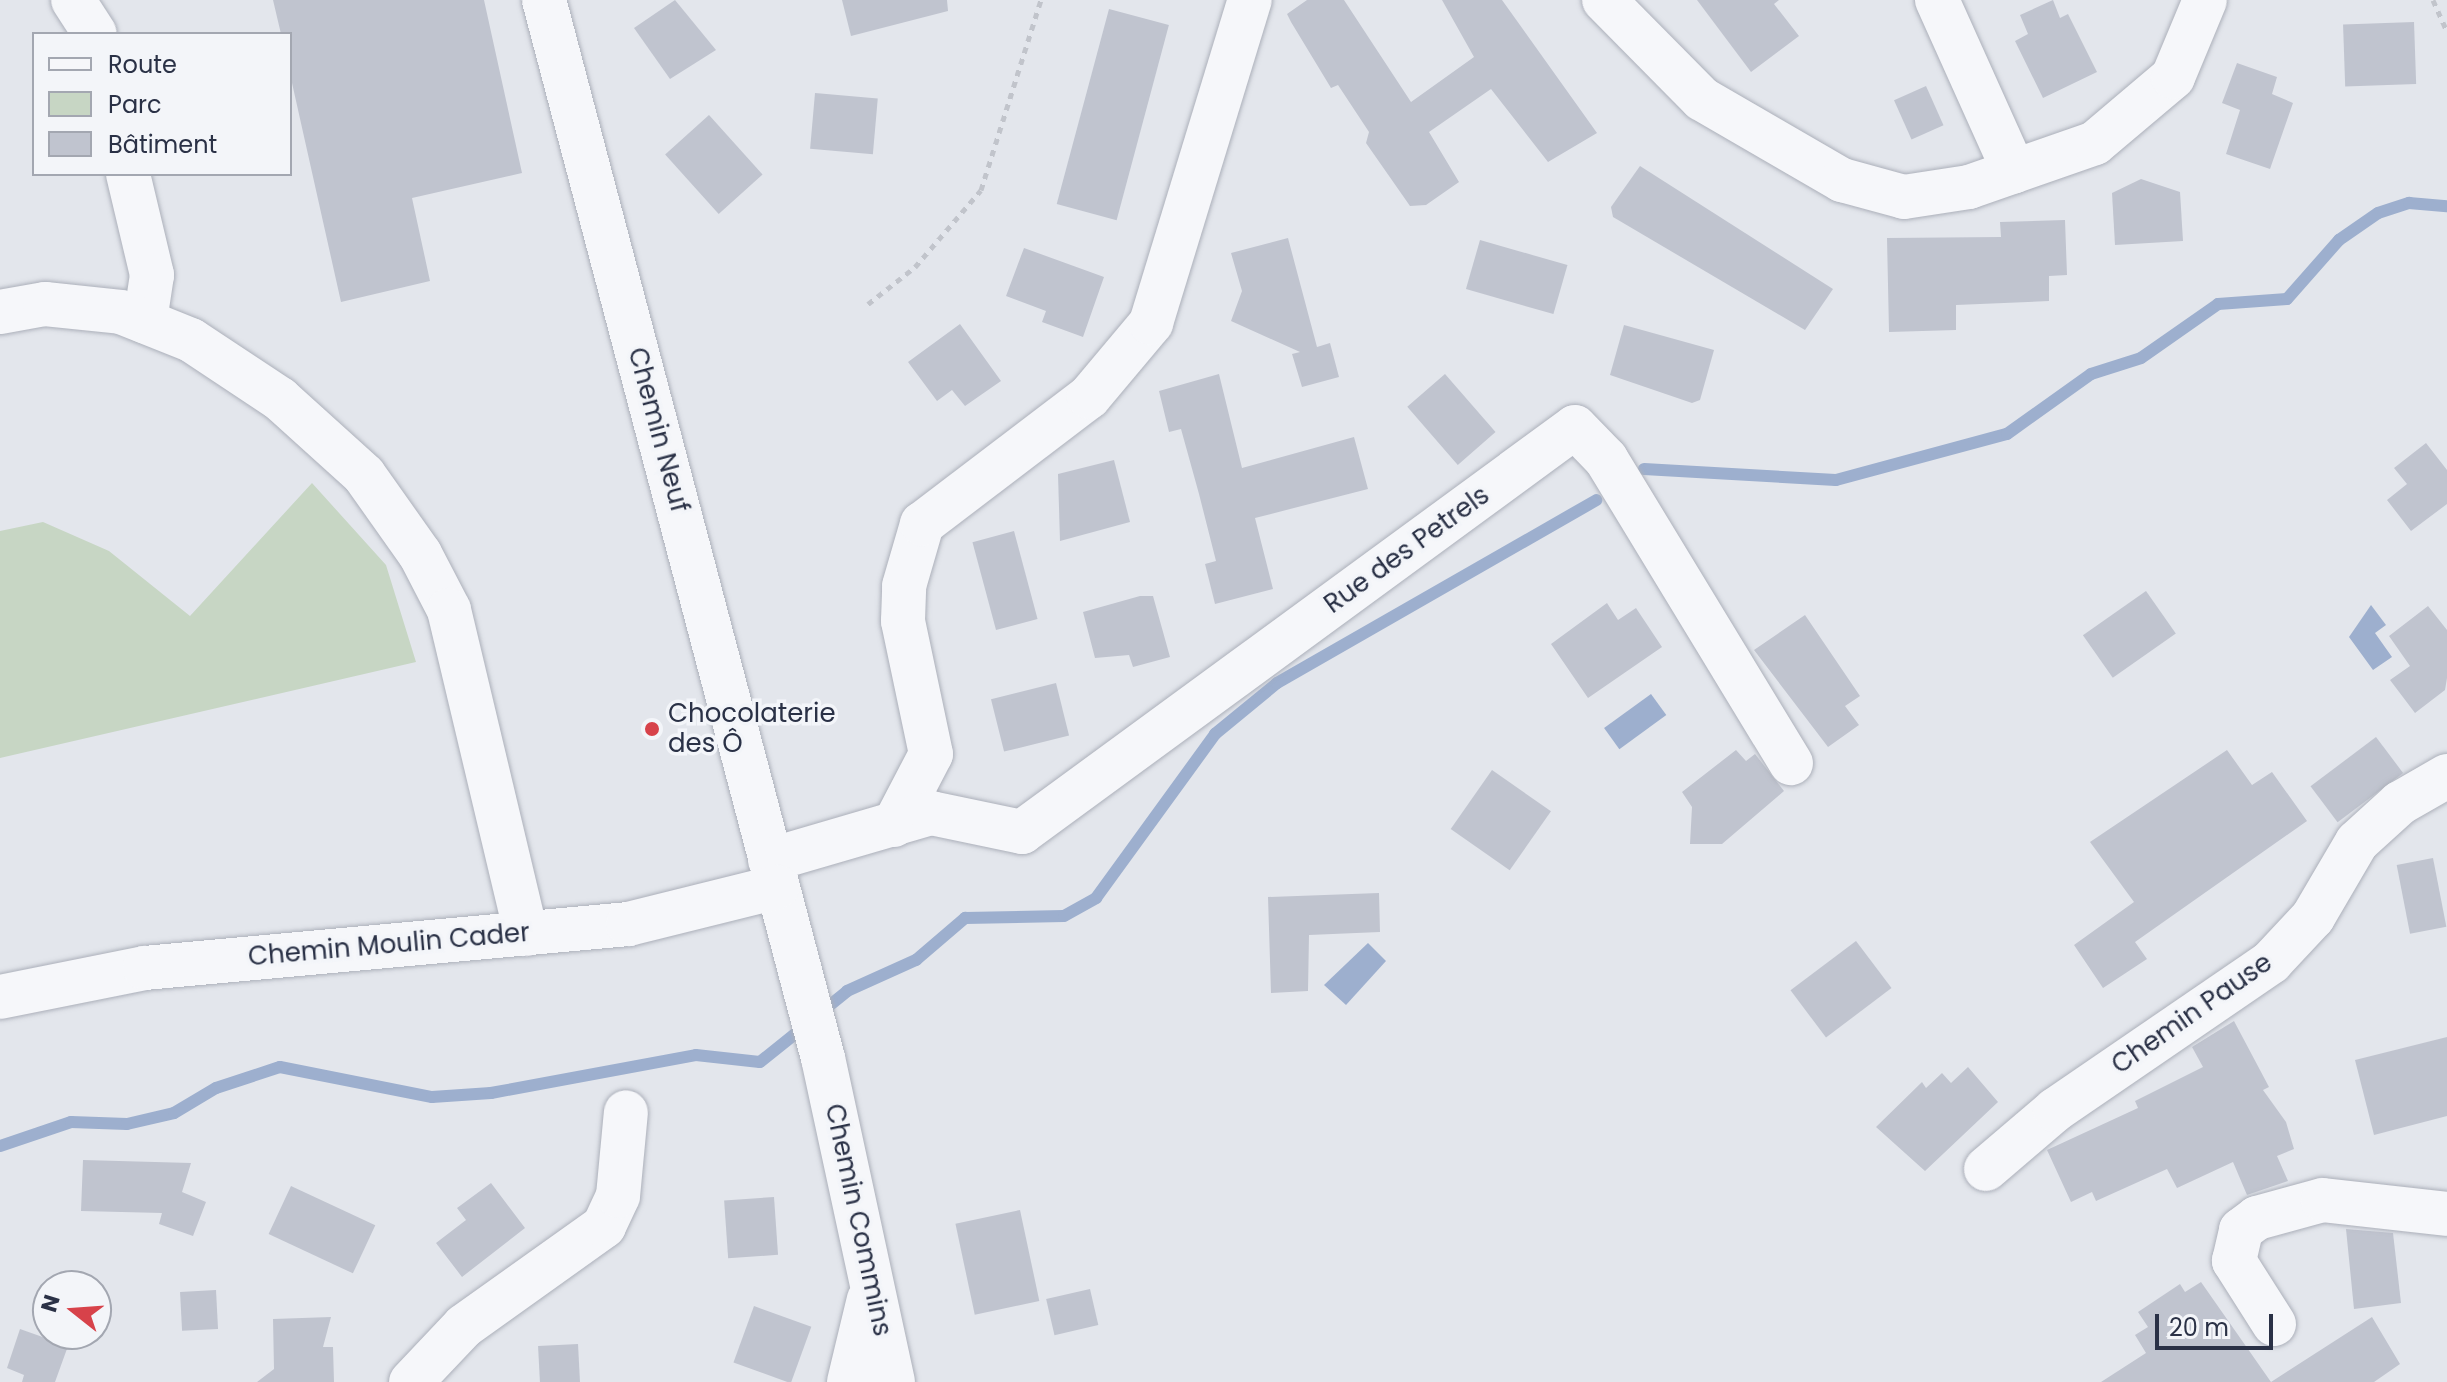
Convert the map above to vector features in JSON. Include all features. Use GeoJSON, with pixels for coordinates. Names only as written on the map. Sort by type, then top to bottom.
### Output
{"type":"FeatureCollection","features":[{"type":"Feature","properties":{"kind":"street"},"geometry":{"type":"LineString","coordinates":[[73,0],[94,32]]}},
{"type":"Feature","properties":{"kind":"street","name":"Chemin Neuf"},"geometry":{"type":"LineString","coordinates":[[544,0],[823,1058]]}},
{"type":"Feature","properties":{"kind":"street"},"geometry":{"type":"LineString","coordinates":[[894,825],[931,754],[903,621],[904,586],[922,524],[1089,397],[1151,323],[1250,0]]}},
{"type":"Feature","properties":{"kind":"street"},"geometry":{"type":"LineString","coordinates":[[1604,0],[1702,99],[1842,180],[1904,197],[2014,171],[2095,143],[2173,77],[2205,0]]}},
{"type":"Feature","properties":{"kind":"street"},"geometry":{"type":"LineString","coordinates":[[1937,0],[2014,171]]}},
{"type":"Feature","properties":{"kind":"street"},"geometry":{"type":"LineString","coordinates":[[128,176],[152,275],[145,321]]}},
{"type":"Feature","properties":{"kind":"street"},"geometry":{"type":"LineString","coordinates":[[0,312],[45,304],[145,321],[191,340],[280,399],[364,475],[420,554],[449,610],[526,934]]}},
{"type":"Feature","properties":{"kind":"street","name":"Rue des Petrels"},"geometry":{"type":"LineString","coordinates":[[773,874],[931,813],[1022,832],[1575,427],[1606,459],[1791,763]]}},
{"type":"Feature","properties":{"kind":"street","name":"Chemin Pause"},"geometry":{"type":"LineString","coordinates":[[1986,1169],[2055,1110],[2271,962],[2313,917],[2357,842],[2400,803],[2447,776]]}},
{"type":"Feature","properties":{"kind":"street","name":"Chemin Moulin Cader"},"geometry":{"type":"LineString","coordinates":[[0,997],[145,968],[628,924],[773,874]]}},
{"type":"Feature","properties":{"kind":"street","name":"Chemin Commins"},"geometry":{"type":"LineString","coordinates":[[823,1058],[893,1382]]}},
{"type":"Feature","properties":{"kind":"street"},"geometry":{"type":"LineString","coordinates":[[411,1382],[464,1326],[604,1226],[618,1196],[626,1112]]}},
{"type":"Feature","properties":{"kind":"street"},"geometry":{"type":"LineString","coordinates":[[2274,1324],[2234,1261],[2241,1230],[2257,1218],[2323,1200],[2447,1214]]}},
{"type":"Feature","properties":{"kind":"street"},"geometry":{"type":"LineString","coordinates":[[849,1382],[872,1283]]}},
{"type":"Feature","properties":{"kind":"path"},"geometry":{"type":"LineString","coordinates":[[868,304],[915,267],[981,190],[1041,0]]}},
{"type":"Feature","properties":{"kind":"path"},"geometry":{"type":"LineString","coordinates":[[2433,0],[2447,32]]}},
{"type":"Feature","properties":{"kind":"green space"},"geometry":{"type":"Polygon","coordinates":[[[312,483],[386,565],[416,662],[0,758],[0,531],[43,522],[109,551],[190,616],[312,483]]]}},
{"type":"Feature","properties":{"kind":"water"},"geometry":{"type":"Polygon","coordinates":[[[2371,605],[2386,625],[2375,633],[2392,657],[2373,670],[2349,637],[2371,605]]]}},
{"type":"Feature","properties":{"kind":"water"},"geometry":{"type":"Polygon","coordinates":[[[1651,694],[1666,715],[1619,749],[1604,728],[1651,694]]]}},
{"type":"Feature","properties":{"kind":"water"},"geometry":{"type":"Polygon","coordinates":[[[1368,943],[1386,961],[1346,1005],[1324,985],[1368,943]]]}},
{"type":"Feature","properties":{"kind":"building"},"geometry":{"type":"Polygon","coordinates":[[[273,0],[484,0],[522,173],[412,198],[430,281],[341,302],[292,83],[292,32],[281,32],[273,0]]]}},
{"type":"Feature","properties":{"kind":"building"},"geometry":{"type":"Polygon","coordinates":[[[675,0],[716,50],[670,79],[634,28],[675,0]]]}},
{"type":"Feature","properties":{"kind":"building"},"geometry":{"type":"Polygon","coordinates":[[[842,0],[947,0],[948,11],[851,36],[842,0]]]}},
{"type":"Feature","properties":{"kind":"building"},"geometry":{"type":"Polygon","coordinates":[[[1307,0],[1344,0],[1411,102],[1474,57],[1442,0],[1502,0],[1597,133],[1548,162],[1491,89],[1429,132],[1459,182],[1426,205],[1410,206],[1366,143],[1369,132],[1338,85],[1331,88],[1287,14],[1307,0]]]}},
{"type":"Feature","properties":{"kind":"building"},"geometry":{"type":"Polygon","coordinates":[[[1697,0],[1779,0],[1774,4],[1799,36],[1751,72],[1697,0]]]}},
{"type":"Feature","properties":{"kind":"building"},"geometry":{"type":"Polygon","coordinates":[[[2053,0],[2060,18],[2068,14],[2097,72],[2043,98],[2015,41],[2028,34],[2020,15],[2053,0]]]}},
{"type":"Feature","properties":{"kind":"building"},"geometry":{"type":"Polygon","coordinates":[[[1109,9],[1169,25],[1117,220],[1057,204],[1109,9]]]}},
{"type":"Feature","properties":{"kind":"building"},"geometry":{"type":"Polygon","coordinates":[[[2414,22],[2416,84],[2345,86],[2343,24],[2414,22]]]}},
{"type":"Feature","properties":{"kind":"building"},"geometry":{"type":"Polygon","coordinates":[[[2237,63],[2277,77],[2272,94],[2293,103],[2270,169],[2226,154],[2240,110],[2222,103],[2237,63]]]}},
{"type":"Feature","properties":{"kind":"building"},"geometry":{"type":"Polygon","coordinates":[[[1926,86],[1943,125],[1912,140],[1894,100],[1926,86]]]}},
{"type":"Feature","properties":{"kind":"building"},"geometry":{"type":"Polygon","coordinates":[[[815,93],[878,98],[873,154],[810,149],[815,93]]]}},
{"type":"Feature","properties":{"kind":"building"},"geometry":{"type":"Polygon","coordinates":[[[709,115],[763,174],[719,214],[665,154],[709,115]]]}},
{"type":"Feature","properties":{"kind":"building"},"geometry":{"type":"Polygon","coordinates":[[[1640,166],[1833,289],[1805,330],[1613,217],[1611,207],[1640,166]]]}},
{"type":"Feature","properties":{"kind":"building"},"geometry":{"type":"Polygon","coordinates":[[[2141,179],[2180,192],[2183,241],[2115,245],[2112,193],[2141,179]]]}},
{"type":"Feature","properties":{"kind":"building"},"geometry":{"type":"Polygon","coordinates":[[[2065,220],[2067,275],[2049,276],[2049,301],[1956,305],[1956,330],[1889,332],[1887,238],[2001,237],[2000,222],[2065,220]]]}},
{"type":"Feature","properties":{"kind":"building"},"geometry":{"type":"Polygon","coordinates":[[[1288,238],[1317,347],[1330,343],[1339,377],[1302,387],[1292,354],[1300,352],[1231,321],[1242,291],[1231,253],[1288,238]]]}},
{"type":"Feature","properties":{"kind":"building"},"geometry":{"type":"Polygon","coordinates":[[[1480,240],[1567,265],[1553,314],[1466,289],[1480,240]]]}},
{"type":"Feature","properties":{"kind":"building"},"geometry":{"type":"Polygon","coordinates":[[[1024,248],[1104,277],[1083,337],[1042,322],[1046,311],[1006,296],[1024,248]]]}},
{"type":"Feature","properties":{"kind":"building"},"geometry":{"type":"Polygon","coordinates":[[[960,324],[1001,381],[965,406],[952,390],[937,401],[908,362],[960,324]]]}},
{"type":"Feature","properties":{"kind":"building"},"geometry":{"type":"Polygon","coordinates":[[[1624,325],[1714,350],[1700,400],[1692,403],[1610,375],[1624,325]]]}},
{"type":"Feature","properties":{"kind":"building"},"geometry":{"type":"Polygon","coordinates":[[[1219,374],[1242,468],[1354,437],[1368,489],[1255,518],[1273,589],[1215,604],[1205,564],[1216,561],[1199,494],[1181,429],[1169,432],[1159,391],[1219,374]]]}},
{"type":"Feature","properties":{"kind":"building"},"geometry":{"type":"Polygon","coordinates":[[[1445,374],[1496,432],[1458,465],[1407,407],[1445,374]]]}},
{"type":"Feature","properties":{"kind":"building"},"geometry":{"type":"Polygon","coordinates":[[[2426,443],[2447,470],[2447,504],[2411,531],[2387,500],[2407,484],[2394,468],[2426,443]]]}},
{"type":"Feature","properties":{"kind":"building"},"geometry":{"type":"Polygon","coordinates":[[[1114,460],[1130,522],[1060,541],[1058,474],[1114,460]]]}},
{"type":"Feature","properties":{"kind":"building"},"geometry":{"type":"Polygon","coordinates":[[[1014,531],[1038,619],[996,630],[972,542],[1014,531]]]}},
{"type":"Feature","properties":{"kind":"building"},"geometry":{"type":"Polygon","coordinates":[[[2146,591],[2176,634],[2113,678],[2083,635],[2146,591]]]}},
{"type":"Feature","properties":{"kind":"building"},"geometry":{"type":"Polygon","coordinates":[[[1140,596],[1153,596],[1170,657],[1133,667],[1129,655],[1095,658],[1083,612],[1140,596]]]}},
{"type":"Feature","properties":{"kind":"building"},"geometry":{"type":"Polygon","coordinates":[[[1607,603],[1618,620],[1636,608],[1662,647],[1588,698],[1551,644],[1607,603]]]}},
{"type":"Feature","properties":{"kind":"building"},"geometry":{"type":"Polygon","coordinates":[[[2428,606],[2447,630],[2447,678],[2445,690],[2415,713],[2390,680],[2410,666],[2389,636],[2428,606]]]}},
{"type":"Feature","properties":{"kind":"building"},"geometry":{"type":"Polygon","coordinates":[[[1805,615],[1860,696],[1845,706],[1859,725],[1828,747],[1754,650],[1805,615]]]}},
{"type":"Feature","properties":{"kind":"building"},"geometry":{"type":"Polygon","coordinates":[[[1056,683],[1069,735],[1004,752],[991,699],[1056,683]]]}},
{"type":"Feature","properties":{"kind":"building"},"geometry":{"type":"Polygon","coordinates":[[[2376,737],[2403,773],[2338,822],[2311,786],[2376,737]]]}},
{"type":"Feature","properties":{"kind":"building"},"geometry":{"type":"Polygon","coordinates":[[[1736,750],[1746,761],[1755,754],[1784,791],[1722,844],[1690,844],[1692,807],[1682,792],[1736,750]]]}},
{"type":"Feature","properties":{"kind":"building"},"geometry":{"type":"Polygon","coordinates":[[[2227,750],[2252,785],[2272,772],[2307,821],[2135,942],[2147,959],[2103,988],[2074,945],[2134,902],[2090,842],[2227,750]]]}},
{"type":"Feature","properties":{"kind":"building"},"geometry":{"type":"Polygon","coordinates":[[[1492,770],[1551,811],[1510,870],[1451,829],[1492,770]]]}},
{"type":"Feature","properties":{"kind":"building"},"geometry":{"type":"Polygon","coordinates":[[[2433,858],[2446,927],[2410,934],[2397,865],[2433,858]]]}},
{"type":"Feature","properties":{"kind":"building"},"geometry":{"type":"Polygon","coordinates":[[[1379,893],[1380,932],[1309,935],[1308,991],[1271,993],[1268,897],[1379,893]]]}},
{"type":"Feature","properties":{"kind":"building"},"geometry":{"type":"Polygon","coordinates":[[[1856,941],[1892,988],[1826,1037],[1791,990],[1856,941]]]}},
{"type":"Feature","properties":{"kind":"building"},"geometry":{"type":"Polygon","coordinates":[[[2234,1021],[2269,1087],[2263,1090],[2286,1122],[2294,1149],[2277,1156],[2288,1181],[2247,1195],[2233,1162],[2177,1188],[2167,1169],[2096,1201],[2092,1192],[2071,1202],[2047,1150],[2138,1108],[2135,1101],[2203,1067],[2192,1047],[2234,1021]]]}},
{"type":"Feature","properties":{"kind":"building"},"geometry":{"type":"Polygon","coordinates":[[[2447,1037],[2447,1116],[2374,1135],[2355,1060],[2447,1037]]]}},
{"type":"Feature","properties":{"kind":"building"},"geometry":{"type":"Polygon","coordinates":[[[1968,1067],[1998,1102],[1925,1171],[1876,1127],[1922,1082],[1926,1088],[1942,1073],[1951,1083],[1968,1067]]]}},
{"type":"Feature","properties":{"kind":"building"},"geometry":{"type":"Polygon","coordinates":[[[83,1160],[191,1163],[182,1192],[206,1202],[193,1236],[159,1224],[162,1213],[81,1211],[83,1160]]]}},
{"type":"Feature","properties":{"kind":"building"},"geometry":{"type":"Polygon","coordinates":[[[491,1183],[525,1228],[462,1277],[436,1243],[466,1220],[457,1208],[491,1183]]]}},
{"type":"Feature","properties":{"kind":"building"},"geometry":{"type":"Polygon","coordinates":[[[291,1186],[375,1225],[353,1273],[269,1234],[291,1186]]]}},
{"type":"Feature","properties":{"kind":"building"},"geometry":{"type":"Polygon","coordinates":[[[774,1197],[778,1255],[728,1258],[724,1200],[774,1197]]]}},
{"type":"Feature","properties":{"kind":"building"},"geometry":{"type":"Polygon","coordinates":[[[1020,1210],[1039,1301],[975,1315],[955,1224],[1020,1210]]]}},
{"type":"Feature","properties":{"kind":"building"},"geometry":{"type":"Polygon","coordinates":[[[2346,1229],[2393,1233],[2401,1303],[2354,1309],[2346,1229]]]}},
{"type":"Feature","properties":{"kind":"building"},"geometry":{"type":"Polygon","coordinates":[[[2201,1282],[2271,1382],[2101,1382],[2146,1353],[2135,1335],[2148,1327],[2138,1312],[2180,1284],[2185,1292],[2201,1282]]]}},
{"type":"Feature","properties":{"kind":"building"},"geometry":{"type":"Polygon","coordinates":[[[1090,1289],[1098,1325],[1054,1335],[1046,1299],[1090,1289]]]}},
{"type":"Feature","properties":{"kind":"building"},"geometry":{"type":"Polygon","coordinates":[[[216,1290],[218,1329],[182,1331],[180,1292],[216,1290]]]}},
{"type":"Feature","properties":{"kind":"building"},"geometry":{"type":"Polygon","coordinates":[[[754,1306],[811,1327],[791,1382],[733,1362],[754,1306]]]}},
{"type":"Feature","properties":{"kind":"building"},"geometry":{"type":"Polygon","coordinates":[[[331,1317],[323,1347],[333,1347],[334,1382],[257,1382],[274,1369],[273,1319],[331,1317]]]}},
{"type":"Feature","properties":{"kind":"building"},"geometry":{"type":"Polygon","coordinates":[[[2372,1317],[2400,1364],[2374,1382],[2271,1382],[2372,1317]]]}},
{"type":"Feature","properties":{"kind":"building"},"geometry":{"type":"Polygon","coordinates":[[[20,1329],[32,1333],[32,1350],[67,1350],[55,1382],[22,1382],[24,1375],[7,1368],[20,1329]]]}},
{"type":"Feature","properties":{"kind":"building"},"geometry":{"type":"Polygon","coordinates":[[[578,1344],[580,1382],[540,1382],[538,1346],[578,1344]]]}},
{"type":"Feature","properties":{"kind":"waterway"},"geometry":{"type":"LineString","coordinates":[[1644,469],[1836,480],[2007,434],[2091,374],[2141,358],[2218,304],[2287,299],[2339,240],[2378,213],[2409,203],[2447,206]]}},
{"type":"Feature","properties":{"kind":"waterway"},"geometry":{"type":"LineString","coordinates":[[819,1014],[847,991],[916,960],[965,918],[1064,916],[1096,898],[1215,734],[1277,683],[1596,500]]}},
{"type":"Feature","properties":{"kind":"waterway"},"geometry":{"type":"LineString","coordinates":[[0,1146],[71,1122],[127,1124],[174,1113],[216,1088],[280,1067],[432,1097],[491,1093],[696,1055],[760,1062],[805,1026]]}},
{"type":"Feature","properties":{"kind":"place","name":"Chocolaterie des Ô"},"geometry":{"type":"Point","coordinates":[652,729]}}]}
